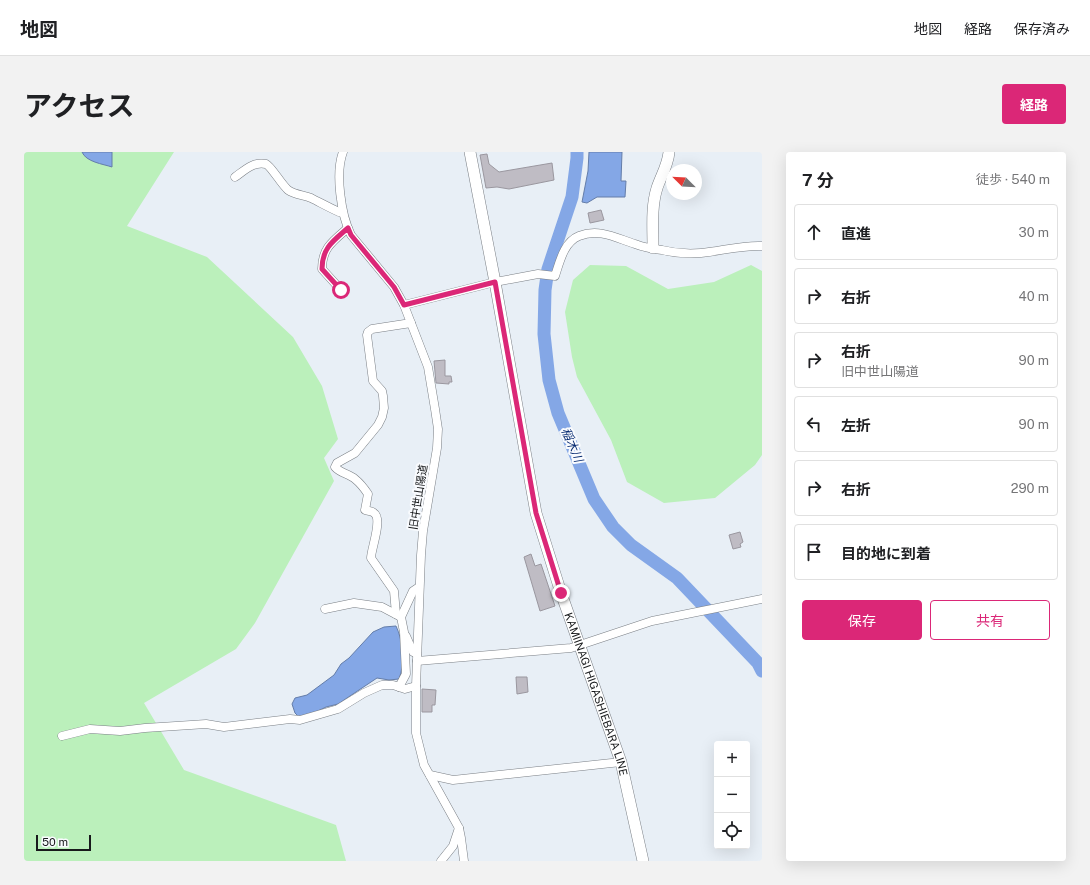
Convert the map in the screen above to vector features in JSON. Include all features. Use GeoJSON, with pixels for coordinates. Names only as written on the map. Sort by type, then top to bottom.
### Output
{"type":"FeatureCollection","features":[{"type":"Feature","properties":{"kind":"main road","name":"KAMIINAGI HIGASHIEBARA LINE"},"geometry":{"type":"LineString","coordinates":[[470,152],[495,282],[536,513],[561,593],[621,762],[643,861]]}},
{"type":"Feature","properties":{"kind":"main road"},"geometry":{"type":"LineString","coordinates":[[653,248],[654,202],[657,186],[666,168],[669,152]]}},
{"type":"Feature","properties":{"kind":"street","name":"旧中世山陽道"},"geometry":{"type":"LineString","coordinates":[[343,152],[341,157],[340,179],[343,212],[348,228],[351,235],[394,287],[404,305],[428,368],[435,409],[438,430],[437,448],[423,531],[419,587],[416,733],[424,766],[459,828],[462,838],[464,861]]}},
{"type":"Feature","properties":{"kind":"street"},"geometry":{"type":"LineString","coordinates":[[235,177],[248,167],[265,164],[269,166],[280,182],[290,191],[310,198],[339,212],[343,212]]}},
{"type":"Feature","properties":{"kind":"street"},"geometry":{"type":"LineString","coordinates":[[341,290],[322,269],[322,260],[329,244],[348,228]]}},
{"type":"Feature","properties":{"kind":"street"},"geometry":{"type":"LineString","coordinates":[[404,305],[495,282],[540,274],[555,276],[566,245],[577,236],[590,232],[602,233],[636,245],[680,253],[701,253],[750,245],[762,246]]}},
{"type":"Feature","properties":{"kind":"street"},"geometry":{"type":"LineString","coordinates":[[411,323],[372,329],[368,332],[367,335],[373,381],[382,391],[383,396],[384,408],[382,417],[354,453],[337,463],[335,467],[337,470],[354,478],[362,485],[368,494],[365,510],[377,516],[377,528],[372,558],[394,591],[398,616],[417,658],[571,648],[652,621],[762,599]]}},
{"type":"Feature","properties":{"kind":"street"},"geometry":{"type":"LineString","coordinates":[[398,616],[413,591],[419,587]]}},
{"type":"Feature","properties":{"kind":"street"},"geometry":{"type":"LineString","coordinates":[[325,609],[354,603],[382,607],[398,616]]}},
{"type":"Feature","properties":{"kind":"street"},"geometry":{"type":"LineString","coordinates":[[399,687],[406,674],[404,632]]}},
{"type":"Feature","properties":{"kind":"street"},"geometry":{"type":"LineString","coordinates":[[62,736],[90,729],[120,731],[206,724],[224,727],[290,719],[300,720],[338,709],[364,693],[382,685],[393,685],[406,689],[416,686]]}},
{"type":"Feature","properties":{"kind":"street"},"geometry":{"type":"LineString","coordinates":[[430,775],[453,780],[621,762]]}},
{"type":"Feature","properties":{"kind":"street"},"geometry":{"type":"LineString","coordinates":[[441,861],[453,846],[459,828]]}},
{"type":"Feature","properties":{"kind":"green space"},"geometry":{"type":"Polygon","coordinates":[[[24,152],[174,152],[127,226],[207,257],[293,337],[322,386],[338,439],[324,458],[334,481],[255,623],[236,649],[144,703],[184,770],[336,825],[346,861],[24,861],[24,152]]]}},
{"type":"Feature","properties":{"kind":"green space"},"geometry":{"type":"Polygon","coordinates":[[[590,265],[626,266],[668,289],[714,282],[751,265],[762,271],[762,455],[755,465],[715,498],[664,503],[627,482],[611,440],[577,377],[572,357],[565,312],[573,280],[590,265]]]}},
{"type":"Feature","properties":{"kind":"water"},"geometry":{"type":"Polygon","coordinates":[[[82,152],[112,152],[112,167],[100,164],[87,158],[82,152]]]}},
{"type":"Feature","properties":{"kind":"water"},"geometry":{"type":"Polygon","coordinates":[[[589,152],[622,152],[621,181],[626,181],[625,197],[597,197],[587,203],[582,202],[588,171],[589,152]]]}},
{"type":"Feature","properties":{"kind":"water"},"geometry":{"type":"Polygon","coordinates":[[[396,626],[402,645],[403,659],[399,679],[389,680],[377,678],[338,704],[326,707],[312,714],[299,717],[295,713],[292,704],[295,698],[307,695],[334,675],[341,664],[349,658],[373,632],[384,627],[396,626]]]}},
{"type":"Feature","properties":{"kind":"building"},"geometry":{"type":"Polygon","coordinates":[[[487,154],[489,164],[499,172],[552,163],[554,180],[509,189],[497,187],[486,188],[480,155],[487,154]]]}},
{"type":"Feature","properties":{"kind":"building"},"geometry":{"type":"Polygon","coordinates":[[[601,210],[604,220],[590,223],[588,213],[601,210]]]}},
{"type":"Feature","properties":{"kind":"building"},"geometry":{"type":"Polygon","coordinates":[[[445,360],[445,376],[451,376],[452,382],[449,382],[449,384],[436,383],[434,361],[445,360]]]}},
{"type":"Feature","properties":{"kind":"building"},"geometry":{"type":"Polygon","coordinates":[[[740,532],[743,542],[740,544],[741,547],[733,549],[729,535],[740,532]]]}},
{"type":"Feature","properties":{"kind":"building"},"geometry":{"type":"Polygon","coordinates":[[[531,554],[535,566],[541,564],[555,606],[540,611],[524,557],[531,554]]]}},
{"type":"Feature","properties":{"kind":"building"},"geometry":{"type":"Polygon","coordinates":[[[516,677],[527,677],[528,692],[517,694],[516,677]]]}},
{"type":"Feature","properties":{"kind":"building"},"geometry":{"type":"Polygon","coordinates":[[[422,689],[436,690],[435,705],[432,705],[432,712],[422,712],[422,689]]]}},
{"type":"Feature","properties":{"kind":"waterway","name":"稲木川"},"geometry":{"type":"LineString","coordinates":[[577,152],[572,197],[548,269],[545,290],[544,334],[549,380],[558,413],[594,499],[613,527],[631,545],[677,578],[758,663],[762,671]]}},
{"type":"Feature","properties":{"kind":"route"},"geometry":{"type":"LineString","coordinates":[[341,290],[322,269],[322,260],[329,244],[348,228],[351,235],[372,262],[394,287],[404,305],[495,282],[536,513],[561,593]]}}]}
